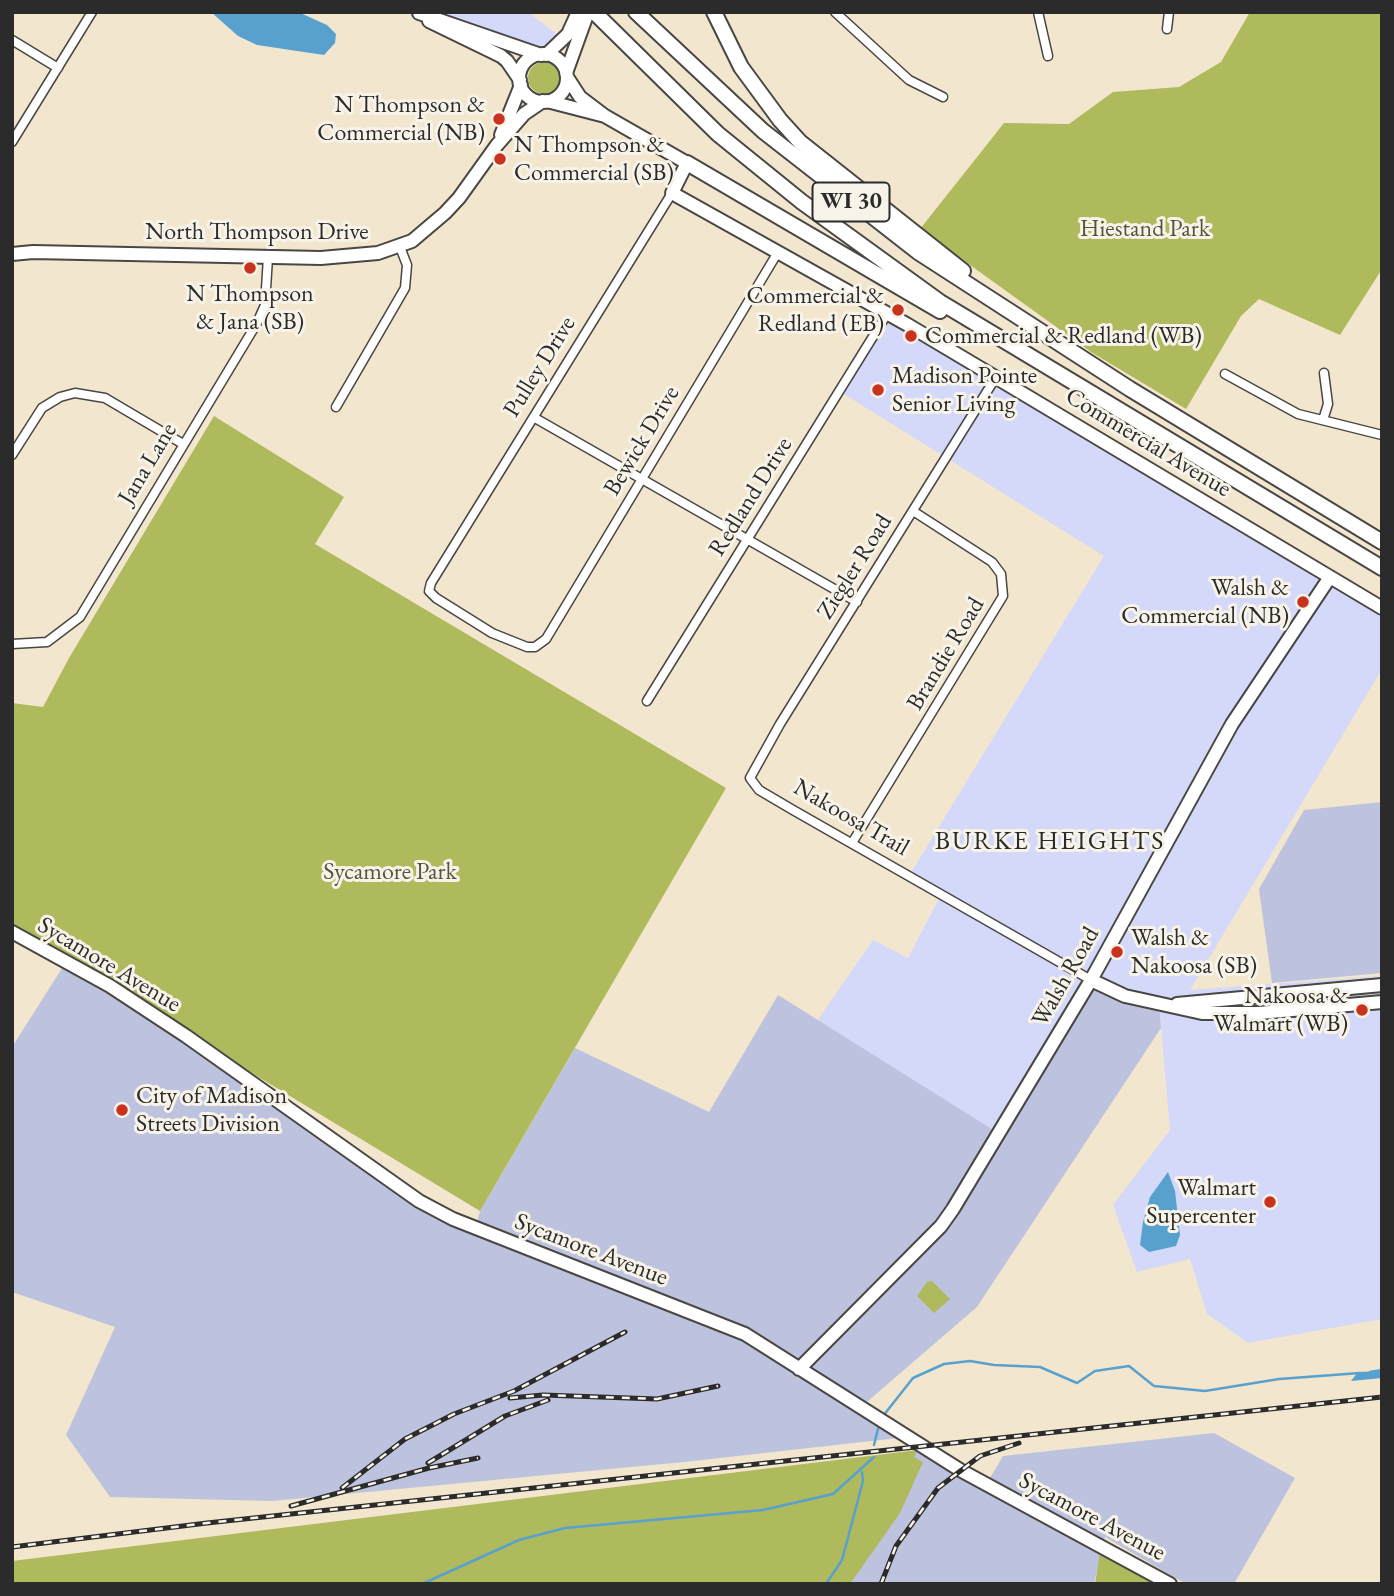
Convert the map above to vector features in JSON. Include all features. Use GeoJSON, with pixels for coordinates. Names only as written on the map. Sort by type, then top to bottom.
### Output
{"type":"FeatureCollection","features":[{"type":"Feature","properties":{"kind":"highway","name":"WI 30"},"geometry":{"type":"LineString","coordinates":[[593,12],[718,134],[802,202],[940,302],[1382,570]]}},
{"type":"Feature","properties":{"kind":"highway","name":"WI 30"},"geometry":{"type":"LineString","coordinates":[[636,12],[763,131],[918,252],[1088,363],[1382,542]]}},
{"type":"Feature","properties":{"kind":"highway"},"geometry":{"type":"LineString","coordinates":[[714,12],[741,66],[800,142],[940,254],[1088,363]]}},
{"type":"Feature","properties":{"kind":"highway"},"geometry":{"type":"LineString","coordinates":[[687,163],[946,315],[1054,371]]}},
{"type":"Feature","properties":{"kind":"highway"},"geometry":{"type":"LineString","coordinates":[[1341,517],[1382,536]]}},
{"type":"Feature","properties":{"kind":"street"},"geometry":{"type":"LineString","coordinates":[[12,142],[92,12]]}},
{"type":"Feature","properties":{"kind":"street"},"geometry":{"type":"LineString","coordinates":[[520,83],[524,65],[543,55],[568,34],[578,12]]}},
{"type":"Feature","properties":{"kind":"street"},"geometry":{"type":"LineString","coordinates":[[545,101],[562,93],[587,12]]}},
{"type":"Feature","properties":{"kind":"street"},"geometry":{"type":"LineString","coordinates":[[835,12],[909,80],[943,97]]}},
{"type":"Feature","properties":{"kind":"street"},"geometry":{"type":"LineString","coordinates":[[1038,12],[1048,56]]}},
{"type":"Feature","properties":{"kind":"street"},"geometry":{"type":"LineString","coordinates":[[1167,29],[1169,12]]}},
{"type":"Feature","properties":{"kind":"street"},"geometry":{"type":"LineString","coordinates":[[419,13],[559,60],[580,97],[605,116],[687,163]]}},
{"type":"Feature","properties":{"kind":"street"},"geometry":{"type":"LineString","coordinates":[[419,13],[430,22],[508,61],[528,96],[605,116]]}},
{"type":"Feature","properties":{"kind":"street"},"geometry":{"type":"LineString","coordinates":[[12,40],[58,68]]}},
{"type":"Feature","properties":{"kind":"street","name":"North Thompson Drive"},"geometry":{"type":"LineString","coordinates":[[497,145],[520,83]]}},
{"type":"Feature","properties":{"kind":"street","name":"North Thompson Drive"},"geometry":{"type":"LineString","coordinates":[[12,254],[33,252],[268,257],[378,253],[400,247],[429,227],[459,198],[497,145],[527,111],[545,101]]}},
{"type":"Feature","properties":{"kind":"street","name":"Pulley Drive"},"geometry":{"type":"LineString","coordinates":[[536,647],[516,644],[492,633],[429,591],[437,571],[535,418],[672,193],[687,163]]}},
{"type":"Feature","properties":{"kind":"street","name":"Commercial Avenue"},"geometry":{"type":"LineString","coordinates":[[672,193],[996,377],[1382,608]]}},
{"type":"Feature","properties":{"kind":"street"},"geometry":{"type":"LineString","coordinates":[[337,407],[405,288],[407,265],[400,247]]}},
{"type":"Feature","properties":{"kind":"street","name":"Bewick Drive"},"geometry":{"type":"LineString","coordinates":[[536,647],[546,639],[778,252]]}},
{"type":"Feature","properties":{"kind":"street","name":"Jana Lane"},"geometry":{"type":"LineString","coordinates":[[12,643],[34,645],[47,642],[57,638],[80,617],[263,310],[268,257]]}},
{"type":"Feature","properties":{"kind":"street","name":"Redland Drive"},"geometry":{"type":"LineString","coordinates":[[648,701],[887,314]]}},
{"type":"Feature","properties":{"kind":"street"},"geometry":{"type":"LineString","coordinates":[[1323,420],[1328,404],[1324,373]]}},
{"type":"Feature","properties":{"kind":"street"},"geometry":{"type":"LineString","coordinates":[[1225,374],[1288,410],[1382,435]]}},
{"type":"Feature","properties":{"kind":"street","name":"Ziegler Road"},"geometry":{"type":"LineString","coordinates":[[750,778],[753,768],[996,377]]}},
{"type":"Feature","properties":{"kind":"street"},"geometry":{"type":"LineString","coordinates":[[12,455],[38,414],[60,397],[85,393],[100,396],[183,444]]}},
{"type":"Feature","properties":{"kind":"street"},"geometry":{"type":"LineString","coordinates":[[535,418],[857,602]]}},
{"type":"Feature","properties":{"kind":"street","name":"Brandie Road"},"geometry":{"type":"LineString","coordinates":[[852,843],[1003,596],[1001,574],[992,562],[913,511]]}},
{"type":"Feature","properties":{"kind":"street","name":"Walsh Road"},"geometry":{"type":"LineString","coordinates":[[799,1369],[941,1226],[1091,980],[1232,724],[1330,577]]}},
{"type":"Feature","properties":{"kind":"street","name":"Nakoosa Trail"},"geometry":{"type":"LineString","coordinates":[[750,778],[759,790],[1091,980],[1125,996],[1189,1012],[1228,1014],[1382,1002]]}},
{"type":"Feature","properties":{"kind":"street","name":"Sycamore Avenue"},"geometry":{"type":"LineString","coordinates":[[12,932],[110,986],[419,1201],[453,1219],[745,1334],[960,1470],[1170,1584]]}},
{"type":"Feature","properties":{"kind":"street","name":"Nakoosa Trail"},"geometry":{"type":"LineString","coordinates":[[1159,1003],[1233,1000],[1382,985]]}},
{"type":"Feature","properties":{"kind":"shaded area"},"geometry":{"type":"Polygon","coordinates":[[[418,12],[528,12],[563,39],[546,55],[418,12]]]}},
{"type":"Feature","properties":{"kind":"shaded area"},"geometry":{"type":"Polygon","coordinates":[[[887,314],[1382,608],[1382,669],[1190,990],[1382,976],[1382,1319],[1248,1343],[1207,1314],[1190,1259],[1137,1272],[1113,1205],[1170,1130],[1159,1003],[998,1134],[817,1021],[873,940],[908,958],[941,895],[909,876],[1104,556],[839,391],[887,314]]]}},
{"type":"Feature","properties":{"kind":"shaded area"},"geometry":{"type":"Polygon","coordinates":[[[1382,802],[1382,973],[1272,983],[1259,889],[1304,810],[1382,802]]]}},
{"type":"Feature","properties":{"kind":"shaded area"},"geometry":{"type":"Polygon","coordinates":[[[66,962],[419,1201],[476,1228],[480,1211],[575,1048],[709,1112],[778,995],[998,1133],[1091,980],[1159,1003],[1161,1028],[977,1307],[861,1407],[907,1437],[684,1462],[272,1501],[110,1497],[66,1435],[115,1327],[12,1292],[12,1047],[66,962]]]}},
{"type":"Feature","properties":{"kind":"shaded area"},"geometry":{"type":"Polygon","coordinates":[[[1214,1433],[1295,1478],[1234,1584],[1186,1584],[1105,1537],[1094,1584],[837,1584],[918,1450],[984,1488],[1003,1456],[1214,1433]]]}},
{"type":"Feature","properties":{"kind":"green space","name":"Hiestand Park"},"geometry":{"type":"Polygon","coordinates":[[[1250,12],[1382,12],[1382,269],[1340,335],[1259,299],[1241,316],[1186,409],[1091,352],[920,229],[1004,123],[1069,124],[1113,92],[1179,87],[1221,62],[1250,12]]]}},
{"type":"Feature","properties":{"kind":"green space"},"geometry":{"type":"Polygon","coordinates":[[[544,62],[555,67],[560,78],[555,89],[544,94],[533,89],[528,78],[533,67],[544,62]]]}},
{"type":"Feature","properties":{"kind":"green space","name":"Sycamore Park"},"geometry":{"type":"Polygon","coordinates":[[[214,416],[344,497],[315,544],[726,788],[480,1211],[12,928],[12,703],[43,707],[69,658],[214,416]]]}},
{"type":"Feature","properties":{"kind":"green space"},"geometry":{"type":"Polygon","coordinates":[[[932,1281],[950,1299],[934,1313],[917,1296],[927,1282],[932,1281]]]}},
{"type":"Feature","properties":{"kind":"green space"},"geometry":{"type":"Polygon","coordinates":[[[918,1450],[914,1457],[923,1462],[900,1513],[850,1584],[12,1584],[12,1561],[918,1450]]]}},
{"type":"Feature","properties":{"kind":"green space"},"geometry":{"type":"Polygon","coordinates":[[[1101,1546],[1164,1584],[1095,1584],[1101,1546]]]}},
{"type":"Feature","properties":{"kind":"water"},"geometry":{"type":"Polygon","coordinates":[[[211,12],[298,12],[327,25],[336,34],[335,43],[324,55],[257,45],[238,36],[211,12]]]}},
{"type":"Feature","properties":{"kind":"water"},"geometry":{"type":"Polygon","coordinates":[[[1168,1172],[1175,1191],[1180,1235],[1176,1246],[1149,1252],[1140,1245],[1143,1222],[1150,1197],[1168,1172]]]}},
{"type":"Feature","properties":{"kind":"water"},"geometry":{"type":"Polygon","coordinates":[[[1382,1371],[1382,1378],[1351,1381],[1358,1372],[1382,1371]]]}},
{"type":"Feature","properties":{"kind":"waterway"},"geometry":{"type":"LineString","coordinates":[[883,1416],[913,1378],[944,1364],[970,1361],[1040,1367],[1077,1383],[1095,1371],[1129,1366],[1154,1386],[1205,1391],[1279,1379],[1360,1373]]}},
{"type":"Feature","properties":{"kind":"waterway"},"geometry":{"type":"LineString","coordinates":[[1370,1372],[1382,1370]]}},
{"type":"Feature","properties":{"kind":"waterway"},"geometry":{"type":"LineString","coordinates":[[874,1445],[879,1425]]}},
{"type":"Feature","properties":{"kind":"waterway"},"geometry":{"type":"LineString","coordinates":[[422,1584],[519,1540],[565,1528],[763,1510],[833,1494],[874,1457]]}},
{"type":"Feature","properties":{"kind":"waterway"},"geometry":{"type":"LineString","coordinates":[[826,1584],[842,1560],[863,1481],[862,1472]]}},
{"type":"Feature","properties":{"kind":"railway"},"geometry":{"type":"LineString","coordinates":[[342,1488],[405,1439],[454,1414],[514,1391],[625,1332]]}},
{"type":"Feature","properties":{"kind":"railway"},"geometry":{"type":"LineString","coordinates":[[510,1398],[543,1395],[657,1399],[718,1386]]}},
{"type":"Feature","properties":{"kind":"railway"},"geometry":{"type":"LineString","coordinates":[[12,1547],[207,1523],[1382,1397]]}},
{"type":"Feature","properties":{"kind":"railway"},"geometry":{"type":"LineString","coordinates":[[428,1463],[505,1416],[548,1400]]}},
{"type":"Feature","properties":{"kind":"railway"},"geometry":{"type":"LineString","coordinates":[[881,1584],[896,1546],[938,1488],[980,1456],[1019,1443]]}},
{"type":"Feature","properties":{"kind":"railway"},"geometry":{"type":"LineString","coordinates":[[291,1506],[429,1468],[478,1458]]}},
{"type":"Feature","properties":{"kind":"place","name":"N Thompson & Commercial (NB)"},"geometry":{"type":"Point","coordinates":[499,119]}},
{"type":"Feature","properties":{"kind":"place","name":"N Thompson & Commercial (SB)"},"geometry":{"type":"Point","coordinates":[500,159]}},
{"type":"Feature","properties":{"kind":"place","name":"N Thompson & Jana (SB)"},"geometry":{"type":"Point","coordinates":[250,268]}},
{"type":"Feature","properties":{"kind":"place","name":"Commercial & Redland (EB)"},"geometry":{"type":"Point","coordinates":[898,310]}},
{"type":"Feature","properties":{"kind":"place","name":"Commercial & Redland (WB)"},"geometry":{"type":"Point","coordinates":[911,336]}},
{"type":"Feature","properties":{"kind":"place","name":"Madison Pointe Senior Living"},"geometry":{"type":"Point","coordinates":[878,390]}},
{"type":"Feature","properties":{"kind":"place","name":"Walsh & Commercial (NB)"},"geometry":{"type":"Point","coordinates":[1303,602]}},
{"type":"Feature","properties":{"kind":"place","name":"Walsh & Nakoosa (SB)"},"geometry":{"type":"Point","coordinates":[1117,952]}},
{"type":"Feature","properties":{"kind":"place","name":"Nakoosa & Walmart (WB)"},"geometry":{"type":"Point","coordinates":[1362,1010]}},
{"type":"Feature","properties":{"kind":"place","name":"City of Madison Streets Division"},"geometry":{"type":"Point","coordinates":[122,1110]}},
{"type":"Feature","properties":{"kind":"place","name":"Walmart Supercenter"},"geometry":{"type":"Point","coordinates":[1270,1202]}},
{"type":"Feature","properties":{"kind":"district","name":"BURKE HEIGHTS"},"geometry":{"type":"Point","coordinates":[1050,842]}}]}
